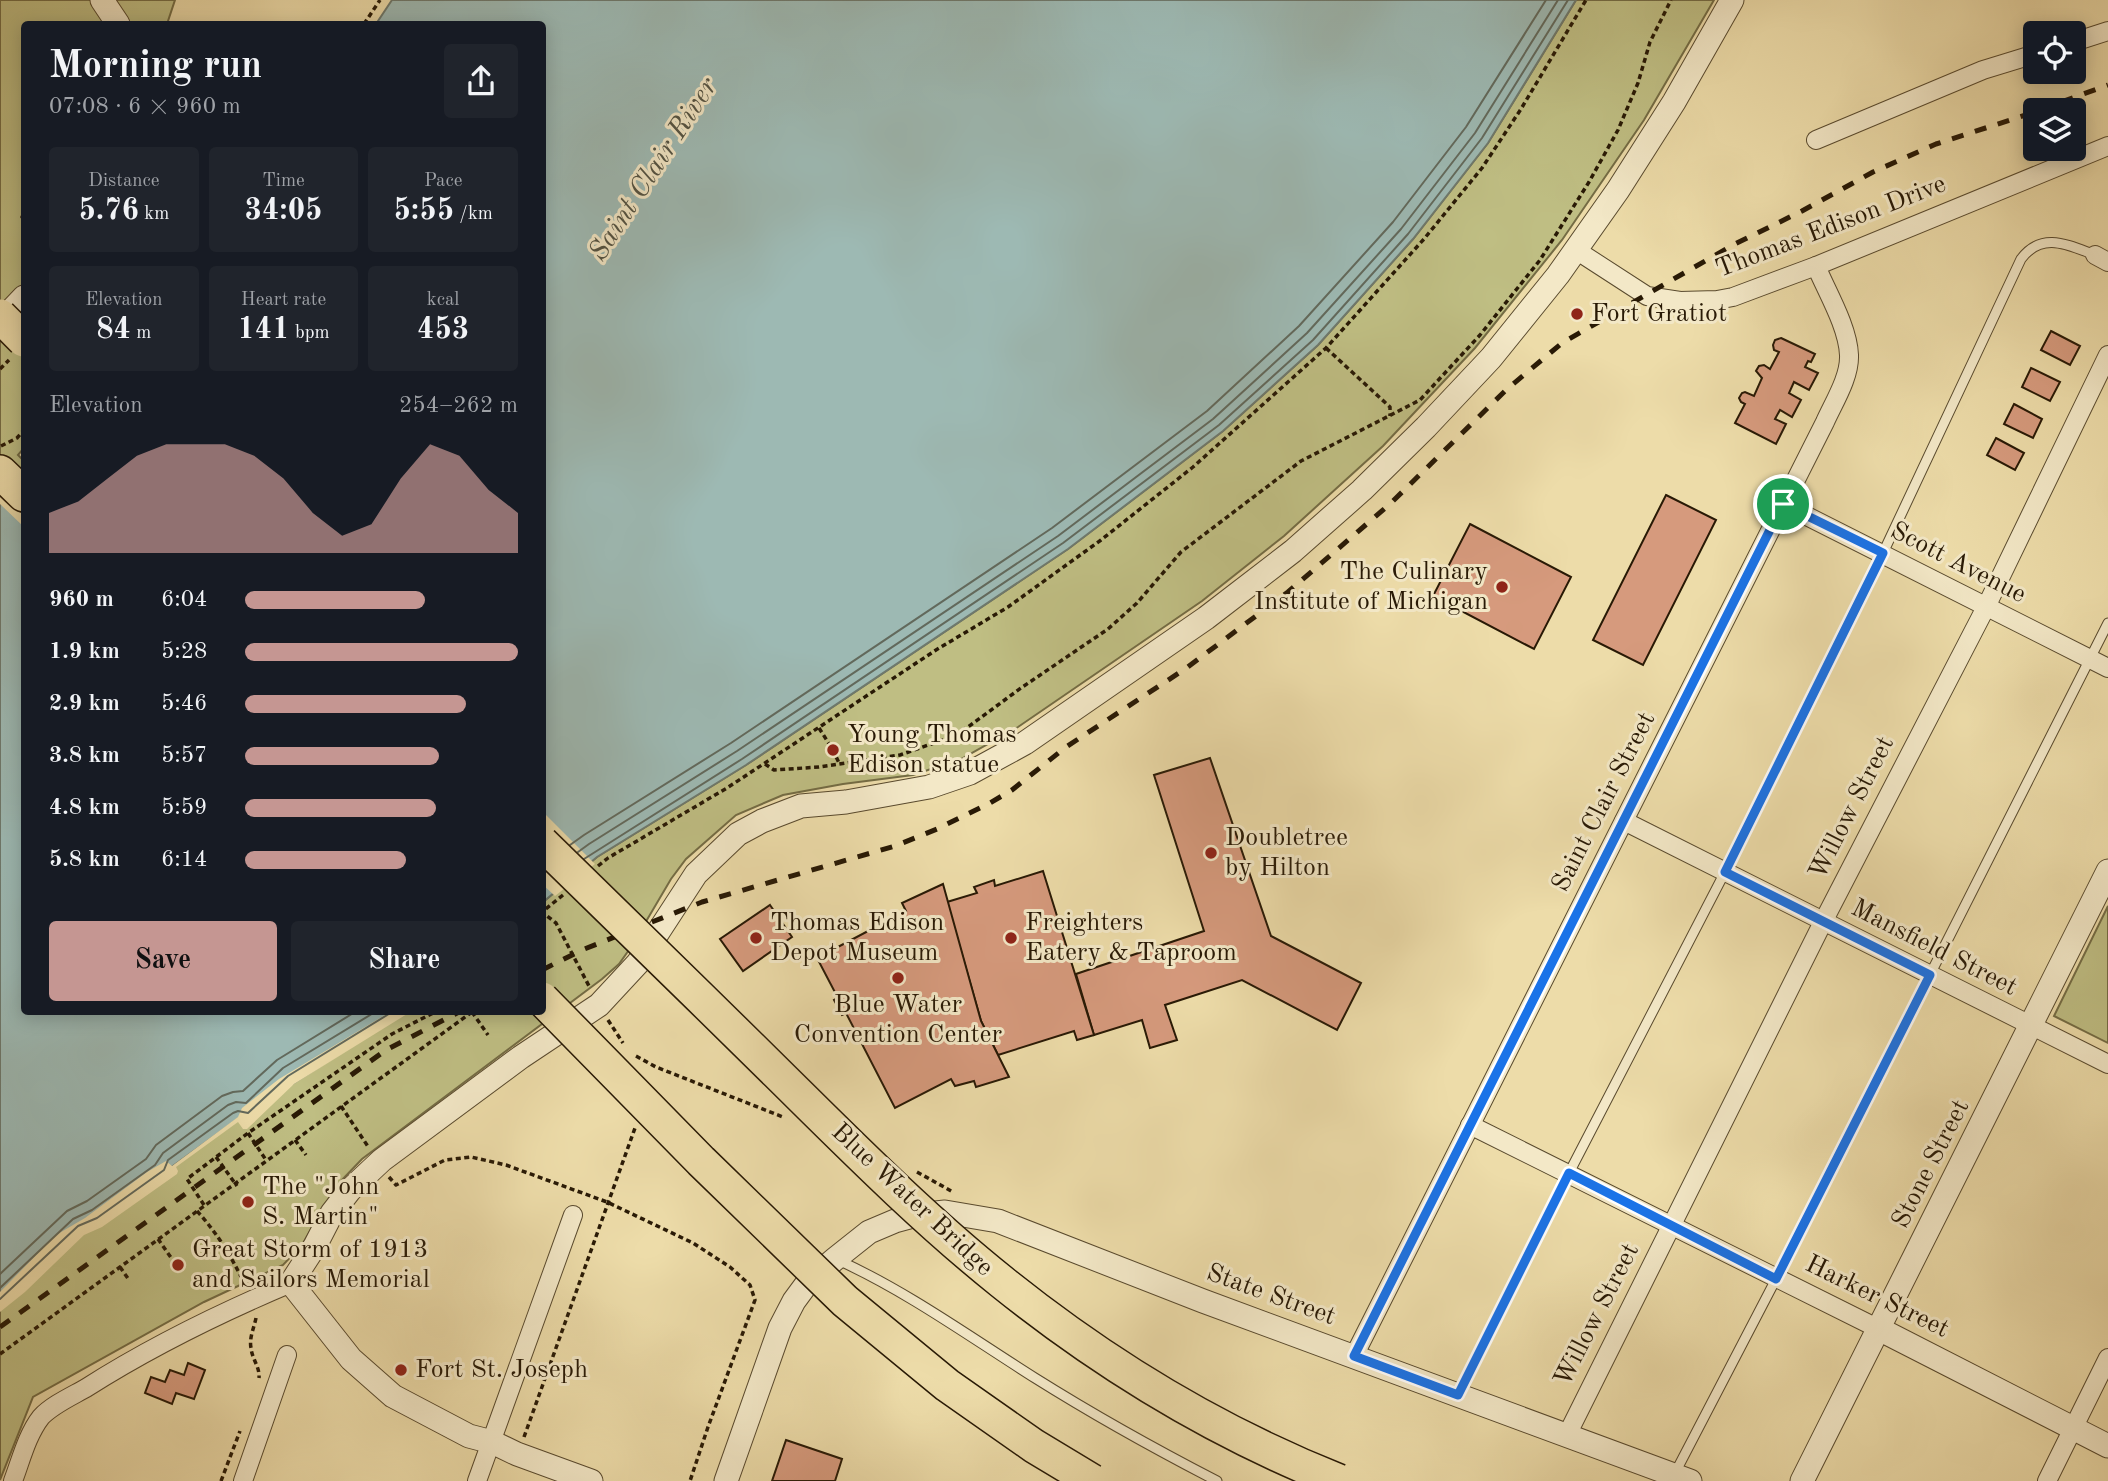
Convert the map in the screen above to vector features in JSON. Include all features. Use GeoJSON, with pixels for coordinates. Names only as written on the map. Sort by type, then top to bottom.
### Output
{"type":"FeatureCollection","features":[{"type":"Feature","properties":{"kind":"highway"},"geometry":{"type":"LineString","coordinates":[[0,319],[21,337]]}},
{"type":"Feature","properties":{"kind":"highway"},"geometry":{"type":"LineString","coordinates":[[0,472],[21,492]]}},
{"type":"Feature","properties":{"kind":"highway","name":"Blue Water Bridge"},"geometry":{"type":"LineString","coordinates":[[546,847],[869,1163],[1002,1282],[1055,1323],[1175,1401],[1265,1449],[1339,1481]]}},
{"type":"Feature","properties":{"kind":"highway"},"geometry":{"type":"LineString","coordinates":[[546,1003],[701,1161],[855,1310],[956,1392],[1092,1481]]}},
{"type":"Feature","properties":{"kind":"street"},"geometry":{"type":"LineString","coordinates":[[102,0],[116,21]]}},
{"type":"Feature","properties":{"kind":"street"},"geometry":{"type":"LineString","coordinates":[[13,1481],[27,1442],[43,1416],[133,1358],[217,1315],[291,1283],[332,1213],[350,1190],[378,1163],[521,1058],[599,1005],[638,963],[696,874],[738,834],[762,821],[801,806],[880,797],[929,787],[970,773],[1025,743],[1206,618],[1293,551],[1396,458],[1490,358],[1576,250],[1618,190],[1674,102],[1732,0]]}},
{"type":"Feature","properties":{"kind":"street"},"geometry":{"type":"LineString","coordinates":[[2086,38],[2108,31]]}},
{"type":"Feature","properties":{"kind":"street"},"geometry":{"type":"LineString","coordinates":[[1816,140],[1983,70],[2023,58]]}},
{"type":"Feature","properties":{"kind":"street","name":"Thomas Edison Drive"},"geometry":{"type":"LineString","coordinates":[[1576,250],[1647,296],[1680,301],[1734,297],[2108,146]]}},
{"type":"Feature","properties":{"kind":"street","name":"Saint Clair Street"},"geometry":{"type":"LineString","coordinates":[[1354,1356],[1834,403],[1846,373],[1849,356],[1845,330],[1816,266]]}},
{"type":"Feature","properties":{"kind":"street"},"geometry":{"type":"LineString","coordinates":[[0,319],[21,300]]}},
{"type":"Feature","properties":{"kind":"street","name":"Willow Street"},"geometry":{"type":"LineString","coordinates":[[1567,1435],[1823,922],[1986,607],[2108,355]]}},
{"type":"Feature","properties":{"kind":"street","name":"Scott Avenue"},"geometry":{"type":"LineString","coordinates":[[1783,504],[2108,668]]}},
{"type":"Feature","properties":{"kind":"street","name":"Mansfield Street"},"geometry":{"type":"LineString","coordinates":[[1624,821],[2108,1065]]}},
{"type":"Feature","properties":{"kind":"street","name":"Stone Street"},"geometry":{"type":"LineString","coordinates":[[1802,1481],[2108,872]]}},
{"type":"Feature","properties":{"kind":"street","name":"Harker Street"},"geometry":{"type":"LineString","coordinates":[[1470,1125],[2108,1446]]}},
{"type":"Feature","properties":{"kind":"street","name":"State Street"},"geometry":{"type":"LineString","coordinates":[[726,1481],[779,1328],[808,1282],[869,1232],[917,1215],[945,1212],[998,1221],[1203,1301],[1682,1478]]}},
{"type":"Feature","properties":{"kind":"street"},"geometry":{"type":"LineString","coordinates":[[477,1481],[573,1214]]}},
{"type":"Feature","properties":{"kind":"street"},"geometry":{"type":"LineString","coordinates":[[291,1283],[351,1359],[393,1396],[469,1436],[492,1442],[591,1481]]}},
{"type":"Feature","properties":{"kind":"street"},"geometry":{"type":"LineString","coordinates":[[243,1481],[287,1355]]}},
{"type":"Feature","properties":{"kind":"street"},"geometry":{"type":"LineString","coordinates":[[2047,1481],[2108,1358]]}},
{"type":"Feature","properties":{"kind":"lane"},"geometry":{"type":"LineString","coordinates":[[1458,1395],[1725,872],[1883,553],[2021,259],[2030,247],[2056,242],[2101,259]]}},
{"type":"Feature","properties":{"kind":"lane"},"geometry":{"type":"LineString","coordinates":[[1682,1478],[1776,1279],[2108,623]]}},
{"type":"Feature","properties":{"kind":"lane"},"geometry":{"type":"LineString","coordinates":[[835,1259],[872,1275],[1048,1385],[1217,1481]]}},
{"type":"Feature","properties":{"kind":"path"},"geometry":{"type":"LineString","coordinates":[[366,21],[380,0]]}},
{"type":"Feature","properties":{"kind":"path"},"geometry":{"type":"LineString","coordinates":[[589,873],[608,858],[765,764],[936,650],[1008,607],[1101,540],[1193,467],[1326,348],[1424,239],[1482,168],[1521,109],[1586,0]]}},
{"type":"Feature","properties":{"kind":"path"},"geometry":{"type":"LineString","coordinates":[[765,764],[774,770],[900,755],[948,738],[968,727],[1108,629],[1137,603],[1181,552],[1301,461],[1420,400],[1480,335],[1540,260],[1589,182],[1618,130],[1639,83],[1650,42],[1671,0]]}},
{"type":"Feature","properties":{"kind":"path"},"geometry":{"type":"LineString","coordinates":[[1326,348],[1390,407],[1390,416]]}},
{"type":"Feature","properties":{"kind":"path"},"geometry":{"type":"LineString","coordinates":[[0,447],[21,433]]}},
{"type":"Feature","properties":{"kind":"path"},"geometry":{"type":"LineString","coordinates":[[819,728],[839,763]]}},
{"type":"Feature","properties":{"kind":"path"},"geometry":{"type":"LineString","coordinates":[[546,909],[570,889]]}},
{"type":"Feature","properties":{"kind":"path"},"geometry":{"type":"LineString","coordinates":[[546,915],[556,923],[599,1005],[627,1049]]}},
{"type":"Feature","properties":{"kind":"path"},"geometry":{"type":"LineString","coordinates":[[204,1205],[187,1179],[248,1133],[392,1034],[429,1015]]}},
{"type":"Feature","properties":{"kind":"path"},"geometry":{"type":"LineString","coordinates":[[0,1354],[468,1015]]}},
{"type":"Feature","properties":{"kind":"path"},"geometry":{"type":"LineString","coordinates":[[474,1015],[488,1035]]}},
{"type":"Feature","properties":{"kind":"path"},"geometry":{"type":"LineString","coordinates":[[632,1054],[656,1067],[786,1118]]}},
{"type":"Feature","properties":{"kind":"path"},"geometry":{"type":"LineString","coordinates":[[341,1106],[378,1163],[396,1185],[445,1160],[471,1157],[506,1165],[608,1203],[692,1242],[730,1267],[750,1286],[755,1300],[690,1481]]}},
{"type":"Feature","properties":{"kind":"path"},"geometry":{"type":"LineString","coordinates":[[523,1441],[639,1116]]}},
{"type":"Feature","properties":{"kind":"path"},"geometry":{"type":"LineString","coordinates":[[248,1133],[265,1160]]}},
{"type":"Feature","properties":{"kind":"path"},"geometry":{"type":"LineString","coordinates":[[295,1140],[306,1155]]}},
{"type":"Feature","properties":{"kind":"path"},"geometry":{"type":"LineString","coordinates":[[216,1157],[236,1184]]}},
{"type":"Feature","properties":{"kind":"path"},"geometry":{"type":"LineString","coordinates":[[914,1171],[961,1196]]}},
{"type":"Feature","properties":{"kind":"path"},"geometry":{"type":"LineString","coordinates":[[197,1210],[233,1259],[257,1314],[251,1350],[260,1373],[258,1380]]}},
{"type":"Feature","properties":{"kind":"path"},"geometry":{"type":"LineString","coordinates":[[158,1239],[172,1259]]}},
{"type":"Feature","properties":{"kind":"path"},"geometry":{"type":"LineString","coordinates":[[120,1267],[129,1280]]}},
{"type":"Feature","properties":{"kind":"path"},"geometry":{"type":"LineString","coordinates":[[221,1481],[240,1431]]}},
{"type":"Feature","properties":{"kind":"shaded area"},"geometry":{"type":"Polygon","coordinates":[[[0,0],[175,0],[168,21],[21,21],[21,452],[18,455],[21,458],[21,478],[0,492],[0,0]]]}},
{"type":"Feature","properties":{"kind":"shaded area"},"geometry":{"type":"Polygon","coordinates":[[[1576,0],[1714,0],[1644,120],[1562,240],[1475,348],[1383,446],[1284,536],[1202,601],[1018,727],[961,759],[913,775],[783,795],[736,815],[686,859],[619,964],[362,1159],[336,1186],[302,1245],[283,1265],[204,1302],[33,1397],[0,1480],[0,1308],[82,1232],[292,1081],[400,1015],[546,1015],[546,900],[597,857],[746,765],[1068,549],[1223,431],[1318,345],[1413,239],[1488,143],[1576,0]]]}},
{"type":"Feature","properties":{"kind":"shaded area"},"geometry":{"type":"Polygon","coordinates":[[[2108,906],[2108,1043],[2054,1016],[2108,906]]]}},
{"type":"Feature","properties":{"kind":"water","name":"Saint Clair River"},"geometry":{"type":"Polygon","coordinates":[[[392,0],[1576,0],[1488,143],[1413,239],[1318,345],[1223,431],[1068,549],[746,765],[597,857],[546,900],[546,21],[378,21],[392,0]]]}},
{"type":"Feature","properties":{"kind":"water"},"geometry":{"type":"Polygon","coordinates":[[[21,478],[21,1015],[400,1015],[239,1118],[82,1232],[0,1308],[0,492],[21,478]]]}},
{"type":"Feature","properties":{"kind":"pier"},"geometry":{"type":"Polygon","coordinates":[[[21,474],[21,524],[0,504],[0,488],[21,474]]]}},
{"type":"Feature","properties":{"kind":"pier"},"geometry":{"type":"Polygon","coordinates":[[[546,815],[595,864],[555,896],[546,888],[546,815]]]}},
{"type":"Feature","properties":{"kind":"pier"},"geometry":{"type":"Polygon","coordinates":[[[385,1015],[405,1015],[294,1084],[247,1129],[243,1129],[238,1122],[176,1167],[177,1174],[102,1227],[84,1235],[25,1292],[0,1312],[0,1292],[56,1235],[85,1218],[147,1172],[166,1161],[172,1166],[238,1117],[242,1108],[279,1079],[385,1015]]]}},
{"type":"Feature","properties":{"kind":"building"},"geometry":{"type":"Polygon","coordinates":[[[2051,331],[2080,346],[2070,365],[2041,350],[2051,331]]]}},
{"type":"Feature","properties":{"kind":"building"},"geometry":{"type":"Polygon","coordinates":[[[1781,338],[1815,354],[1805,367],[1818,373],[1809,390],[1794,382],[1789,393],[1801,400],[1792,417],[1780,410],[1775,419],[1786,424],[1776,444],[1735,423],[1745,404],[1739,398],[1745,392],[1754,396],[1762,378],[1756,371],[1759,366],[1764,365],[1770,369],[1779,352],[1774,350],[1773,345],[1775,340],[1781,338]]]}},
{"type":"Feature","properties":{"kind":"building"},"geometry":{"type":"Polygon","coordinates":[[[2031,368],[2060,382],[2050,401],[2022,387],[2031,368]]]}},
{"type":"Feature","properties":{"kind":"building"},"geometry":{"type":"Polygon","coordinates":[[[2014,404],[2042,419],[2033,438],[2004,424],[2014,404]]]}},
{"type":"Feature","properties":{"kind":"building"},"geometry":{"type":"Polygon","coordinates":[[[1996,438],[2024,453],[2015,470],[1987,455],[1996,438]]]}},
{"type":"Feature","properties":{"kind":"building"},"geometry":{"type":"Polygon","coordinates":[[[1666,495],[1716,520],[1643,665],[1593,640],[1666,495]]]}},
{"type":"Feature","properties":{"kind":"building","name":"The Culinary Institute of Michigan"},"geometry":{"type":"Polygon","coordinates":[[[1470,524],[1571,577],[1534,649],[1433,596],[1470,524]]]}},
{"type":"Feature","properties":{"kind":"building","name":"Doubletree by Hilton"},"geometry":{"type":"Polygon","coordinates":[[[1210,758],[1271,936],[1361,983],[1337,1030],[1242,980],[1165,1005],[1177,1040],[1150,1048],[1142,1020],[1094,1035],[1076,974],[1204,931],[1154,775],[1210,758]]]}},
{"type":"Feature","properties":{"kind":"building","name":"Freighters Eatery & Taproom"},"geometry":{"type":"Polygon","coordinates":[[[1043,871],[1094,1035],[1077,1040],[1074,1031],[998,1055],[981,1021],[947,902],[977,893],[974,887],[994,880],[995,886],[1043,871]]]}},
{"type":"Feature","properties":{"kind":"building","name":"Blue Water Convention Center"},"geometry":{"type":"Polygon","coordinates":[[[943,884],[981,1021],[1009,1077],[976,1087],[974,1081],[955,1086],[951,1079],[895,1108],[846,1013],[842,1015],[834,1000],[838,998],[817,958],[906,911],[902,903],[943,884]]]}},
{"type":"Feature","properties":{"kind":"building","name":"Thomas Edison Depot Museum"},"geometry":{"type":"Polygon","coordinates":[[[770,905],[792,937],[743,971],[720,939],[770,905]]]}},
{"type":"Feature","properties":{"kind":"building"},"geometry":{"type":"Polygon","coordinates":[[[188,1363],[205,1370],[194,1399],[176,1393],[172,1404],[145,1393],[151,1377],[165,1382],[170,1370],[184,1375],[188,1363]]]}},
{"type":"Feature","properties":{"kind":"building"},"geometry":{"type":"Polygon","coordinates":[[[786,1440],[842,1459],[835,1481],[772,1481],[786,1440]]]}},
{"type":"Feature","properties":{"kind":"railway"},"geometry":{"type":"LineString","coordinates":[[2072,98],[2108,85]]}},
{"type":"Feature","properties":{"kind":"railway"},"geometry":{"type":"LineString","coordinates":[[546,968],[582,950],[702,902],[895,846],[990,803],[1012,790],[1066,747],[1185,669],[1288,592],[1391,503],[1506,390],[1562,343],[1733,245],[1873,172],[1936,144],[2023,116]]}},
{"type":"Feature","properties":{"kind":"railway"},"geometry":{"type":"LineString","coordinates":[[0,1327],[386,1050],[453,1015]]}},
{"type":"Feature","properties":{"kind":"place","name":"Fort Gratiot"},"geometry":{"type":"Point","coordinates":[1577,314]}},
{"type":"Feature","properties":{"kind":"place","name":"The Culinary Institute of Michigan"},"geometry":{"type":"Point","coordinates":[1502,587]}},
{"type":"Feature","properties":{"kind":"place","name":"Young Thomas Edison statue"},"geometry":{"type":"Point","coordinates":[833,750]}},
{"type":"Feature","properties":{"kind":"place","name":"Doubletree by Hilton"},"geometry":{"type":"Point","coordinates":[1211,853]}},
{"type":"Feature","properties":{"kind":"place","name":"Thomas Edison Depot Museum"},"geometry":{"type":"Point","coordinates":[756,938]}},
{"type":"Feature","properties":{"kind":"place","name":"Freighters Eatery & Taproom"},"geometry":{"type":"Point","coordinates":[1011,938]}},
{"type":"Feature","properties":{"kind":"place","name":"Blue Water Convention Center"},"geometry":{"type":"Point","coordinates":[898,978]}},
{"type":"Feature","properties":{"kind":"place","name":"The \"John S. Martin\""},"geometry":{"type":"Point","coordinates":[248,1202]}},
{"type":"Feature","properties":{"kind":"place","name":"Great Storm of 1913 and Sailors Memorial"},"geometry":{"type":"Point","coordinates":[178,1265]}},
{"type":"Feature","properties":{"kind":"place","name":"Fort St. Joseph"},"geometry":{"type":"Point","coordinates":[401,1370]}},
{"type":"Feature","properties":{"kind":"route"},"geometry":{"type":"LineString","coordinates":[[1783,504],[1883,553],[1725,872],[1930,975],[1776,1279],[1569,1173],[1458,1395],[1354,1356],[1457,1151],[1783,504]]}}]}
